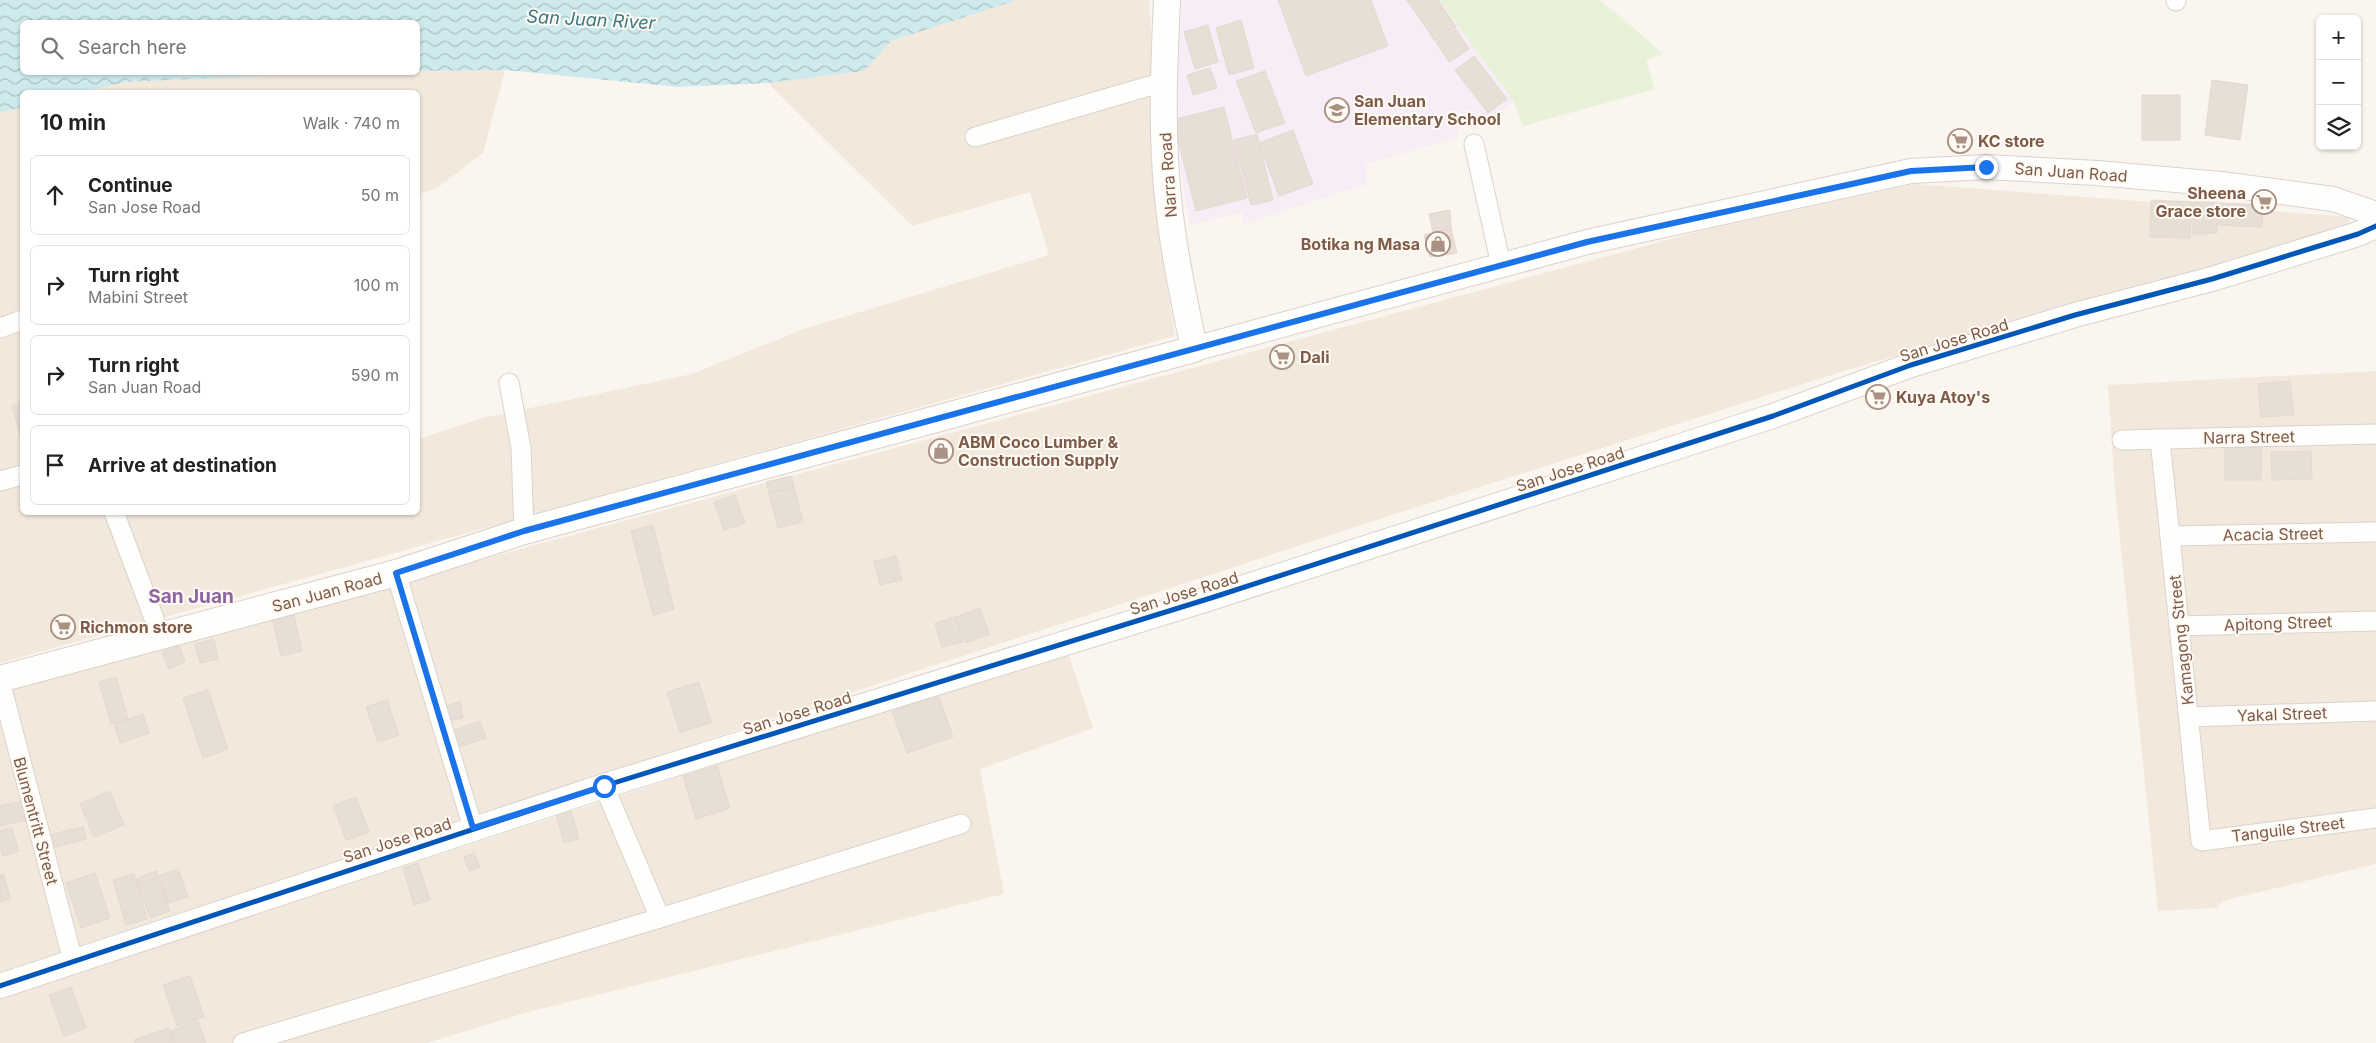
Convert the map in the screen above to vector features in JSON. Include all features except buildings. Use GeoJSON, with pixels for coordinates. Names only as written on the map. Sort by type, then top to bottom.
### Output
{"type":"FeatureCollection","features":[{"type":"Feature","properties":{"kind":"main road","name":"Narra Road"},"geometry":{"type":"LineString","coordinates":[[1166,0],[1163,82],[1168,197],[1176,256],[1194,348]]}},
{"type":"Feature","properties":{"kind":"main road","name":"San Juan Road"},"geometry":{"type":"LineString","coordinates":[[0,680],[396,573],[524,531],[1194,348]]}},
{"type":"Feature","properties":{"kind":"street"},"geometry":{"type":"LineString","coordinates":[[975,137],[1163,82]]}},
{"type":"Feature","properties":{"kind":"street"},"geometry":{"type":"LineString","coordinates":[[1474,144],[1502,265]]}},
{"type":"Feature","properties":{"kind":"street","name":"San Juan Road"},"geometry":{"type":"LineString","coordinates":[[1194,348],[1587,242],[1911,171],[1986,167],[2097,173],[2221,184],[2332,199],[2376,214]]}},
{"type":"Feature","properties":{"kind":"street","name":"San Jose Road"},"geometry":{"type":"LineString","coordinates":[[0,986],[473,828],[1224,594],[1774,416],[1911,365],[2075,315],[2212,279],[2358,234],[2376,226]]}},
{"type":"Feature","properties":{"kind":"street"},"geometry":{"type":"LineString","coordinates":[[0,328],[20,321]]}},
{"type":"Feature","properties":{"kind":"street"},"geometry":{"type":"LineString","coordinates":[[509,383],[521,448],[524,531]]}},
{"type":"Feature","properties":{"kind":"street","name":"Narra Street"},"geometry":{"type":"LineString","coordinates":[[2122,440],[2376,434]]}},
{"type":"Feature","properties":{"kind":"street","name":"Kamagong Street"},"geometry":{"type":"LineString","coordinates":[[2160,439],[2201,841]]}},
{"type":"Feature","properties":{"kind":"street"},"geometry":{"type":"LineString","coordinates":[[0,480],[20,475]]}},
{"type":"Feature","properties":{"kind":"street"},"geometry":{"type":"LineString","coordinates":[[115,515],[161,637]]}},
{"type":"Feature","properties":{"kind":"street","name":"Acacia Street"},"geometry":{"type":"LineString","coordinates":[[2170,536],[2376,532]]}},
{"type":"Feature","properties":{"kind":"street"},"geometry":{"type":"LineString","coordinates":[[396,573],[473,828]]}},
{"type":"Feature","properties":{"kind":"street","name":"Apitong Street"},"geometry":{"type":"LineString","coordinates":[[2179,626],[2376,620]]}},
{"type":"Feature","properties":{"kind":"street","name":"Blumentritt Street"},"geometry":{"type":"LineString","coordinates":[[0,680],[73,961]]}},
{"type":"Feature","properties":{"kind":"street","name":"Yakal Street"},"geometry":{"type":"LineString","coordinates":[[2188,717],[2376,711]]}},
{"type":"Feature","properties":{"kind":"street"},"geometry":{"type":"LineString","coordinates":[[604,786],[660,918]]}},
{"type":"Feature","properties":{"kind":"street","name":"Tanguile Street"},"geometry":{"type":"LineString","coordinates":[[2201,841],[2376,818]]}},
{"type":"Feature","properties":{"kind":"street"},"geometry":{"type":"LineString","coordinates":[[243,1043],[660,918],[960,824]]}},
{"type":"Feature","properties":{"kind":"shaded area"},"geometry":{"type":"Polygon","coordinates":[[[1017,0],[1149,0],[1153,64],[1155,209],[1175,336],[0,663],[0,113],[20,108],[20,515],[420,515],[420,438],[483,418],[692,374],[804,329],[1049,255],[1030,192],[912,226],[768,83],[864,71],[891,41],[1017,0]]]}},
{"type":"Feature","properties":{"kind":"shaded area","name":"San Juan Elementary School"},"geometry":{"type":"Polygon","coordinates":[[[1182,0],[1439,0],[1514,102],[1488,118],[1458,117],[1459,137],[1366,164],[1367,184],[1244,224],[1242,212],[1190,225],[1172,120],[1182,0]]]}},
{"type":"Feature","properties":{"kind":"shaded area"},"geometry":{"type":"Polygon","coordinates":[[[505,70],[483,153],[436,189],[420,193],[420,90],[92,90],[126,82],[283,75],[420,75],[420,71],[505,70]]]}},
{"type":"Feature","properties":{"kind":"shaded area"},"geometry":{"type":"Polygon","coordinates":[[[1915,184],[2349,217],[2347,228],[1850,369],[1395,514],[0,972],[0,689],[1712,228],[1915,184]]]}},
{"type":"Feature","properties":{"kind":"shaded area"},"geometry":{"type":"Polygon","coordinates":[[[2376,371],[2376,864],[2222,901],[2217,908],[2158,911],[2115,489],[2108,385],[2376,371]]]}},
{"type":"Feature","properties":{"kind":"shaded area"},"geometry":{"type":"Polygon","coordinates":[[[1067,650],[1093,728],[980,769],[1004,894],[528,1012],[427,1043],[0,1043],[0,998],[1067,650]]]}},
{"type":"Feature","properties":{"kind":"green space"},"geometry":{"type":"Polygon","coordinates":[[[1439,0],[1599,0],[1663,54],[1646,60],[1655,89],[1523,126],[1514,102],[1439,0]]]}},
{"type":"Feature","properties":{"kind":"water","name":"San Juan River"},"geometry":{"type":"Polygon","coordinates":[[[0,0],[1017,0],[891,41],[864,71],[768,83],[678,87],[505,70],[420,71],[420,20],[20,20],[20,75],[283,75],[126,82],[92,90],[20,90],[20,108],[0,113],[0,0]]]}},
{"type":"Feature","properties":{"kind":"cycle path"},"geometry":{"type":"LineString","coordinates":[[0,986],[604,786],[1214,597],[1773,416],[1911,365],[2075,315],[2212,279],[2358,234],[2376,226]]}},
{"type":"Feature","properties":{"kind":"place","name":"San Juan Elementary School"},"geometry":{"type":"Point","coordinates":[1337,110]}},
{"type":"Feature","properties":{"kind":"place","name":"KC store"},"geometry":{"type":"Point","coordinates":[1960,141]}},
{"type":"Feature","properties":{"kind":"place","name":"Sheena Grace store"},"geometry":{"type":"Point","coordinates":[2264,202]}},
{"type":"Feature","properties":{"kind":"place","name":"Botika ng Masa"},"geometry":{"type":"Point","coordinates":[1438,244]}},
{"type":"Feature","properties":{"kind":"place","name":"Dali"},"geometry":{"type":"Point","coordinates":[1282,357]}},
{"type":"Feature","properties":{"kind":"place","name":"Kuya Atoy's"},"geometry":{"type":"Point","coordinates":[1878,397]}},
{"type":"Feature","properties":{"kind":"place","name":"ABM Coco Lumber & Construction Supply"},"geometry":{"type":"Point","coordinates":[941,451]}},
{"type":"Feature","properties":{"kind":"place","name":"Richmon store"},"geometry":{"type":"Point","coordinates":[63,627]}},
{"type":"Feature","properties":{"kind":"district","name":"San Juan"},"geometry":{"type":"Point","coordinates":[191,596]}},
{"type":"Feature","properties":{"kind":"route"},"geometry":{"type":"LineString","coordinates":[[604,786],[473,828],[396,573],[524,531],[1587,242],[1911,171],[1986,167]]}}]}
